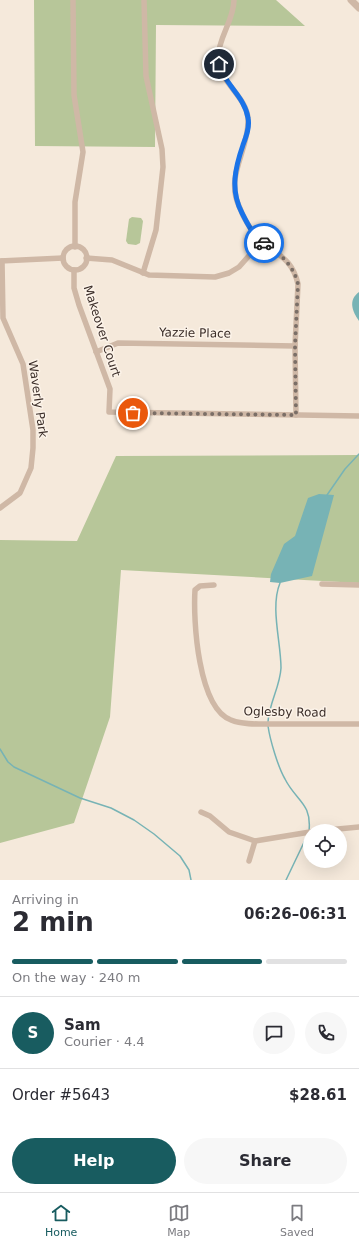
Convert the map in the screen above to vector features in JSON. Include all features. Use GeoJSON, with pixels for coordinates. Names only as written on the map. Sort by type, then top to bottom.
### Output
{"type":"FeatureCollection","features":[{"type":"Feature","properties":{"kind":"street"},"geometry":{"type":"LineString","coordinates":[[73,0],[74,95],[83,152],[75,202],[75,247]]}},
{"type":"Feature","properties":{"kind":"street"},"geometry":{"type":"LineString","coordinates":[[143,273],[156,230],[163,167],[162,149],[145,66],[144,0]]}},
{"type":"Feature","properties":{"kind":"street"},"geometry":{"type":"LineString","coordinates":[[234,0],[218,59],[222,73],[242,104],[248,118],[247,132],[235,174],[236,195],[238,206],[249,228],[262,241],[284,257],[296,275],[298,284],[295,346],[296,415]]}},
{"type":"Feature","properties":{"kind":"street"},"geometry":{"type":"LineString","coordinates":[[351,0],[359,8]]}},
{"type":"Feature","properties":{"kind":"street"},"geometry":{"type":"LineString","coordinates":[[86,258],[112,260],[143,273],[215,277],[229,273],[239,267],[262,241]]}},
{"type":"Feature","properties":{"kind":"street"},"geometry":{"type":"LineString","coordinates":[[75,247],[82,249],[86,258],[82,268],[74,270],[66,266],[63,258],[66,250],[75,247]]}},
{"type":"Feature","properties":{"kind":"street"},"geometry":{"type":"LineString","coordinates":[[1,261],[63,258]]}},
{"type":"Feature","properties":{"kind":"street","name":"Waverly Park"},"geometry":{"type":"LineString","coordinates":[[0,508],[20,493],[31,468],[33,448],[33,430],[23,364],[3,318],[1,261]]}},
{"type":"Feature","properties":{"kind":"street","name":"Makeover Court"},"geometry":{"type":"LineString","coordinates":[[74,270],[74,288],[79,305],[110,389],[109,412],[359,416]]}},
{"type":"Feature","properties":{"kind":"street","name":"Yazzie Place"},"geometry":{"type":"LineString","coordinates":[[96,352],[118,343],[295,346]]}},
{"type":"Feature","properties":{"kind":"street"},"geometry":{"type":"LineString","coordinates":[[322,584],[359,585]]}},
{"type":"Feature","properties":{"kind":"street","name":"Oglesby Road"},"geometry":{"type":"LineString","coordinates":[[214,585],[200,586],[195,590],[196,638],[202,676],[212,700],[224,717],[232,721],[254,723],[359,724]]}},
{"type":"Feature","properties":{"kind":"street"},"geometry":{"type":"LineString","coordinates":[[201,812],[210,816],[229,832],[255,841],[303,833]]}},
{"type":"Feature","properties":{"kind":"street"},"geometry":{"type":"LineString","coordinates":[[347,828],[359,827]]}},
{"type":"Feature","properties":{"kind":"street"},"geometry":{"type":"LineString","coordinates":[[249,861],[255,841]]}},
{"type":"Feature","properties":{"kind":"green space"},"geometry":{"type":"Polygon","coordinates":[[[34,0],[276,0],[305,26],[156,25],[155,147],[35,146],[34,0]]]}},
{"type":"Feature","properties":{"kind":"green space"},"geometry":{"type":"Polygon","coordinates":[[[132,217],[141,218],[143,221],[140,243],[136,245],[128,244],[126,241],[129,219],[132,217]]]}},
{"type":"Feature","properties":{"kind":"green space"},"geometry":{"type":"Polygon","coordinates":[[[359,455],[359,583],[121,570],[110,717],[74,823],[0,843],[0,540],[77,541],[116,456],[359,455]]]}},
{"type":"Feature","properties":{"kind":"water"},"geometry":{"type":"Polygon","coordinates":[[[359,292],[359,321],[354,313],[352,302],[353,298],[359,292]]]}},
{"type":"Feature","properties":{"kind":"water"},"geometry":{"type":"Polygon","coordinates":[[[319,494],[334,495],[312,576],[280,583],[270,582],[271,574],[284,544],[295,536],[308,498],[319,494]]]}},
{"type":"Feature","properties":{"kind":"waterway"},"geometry":{"type":"LineString","coordinates":[[327,495],[345,469],[359,454]]}},
{"type":"Feature","properties":{"kind":"waterway"},"geometry":{"type":"LineString","coordinates":[[268,722],[270,708],[279,682],[281,668],[276,614],[277,592],[280,583]]}},
{"type":"Feature","properties":{"kind":"waterway"},"geometry":{"type":"LineString","coordinates":[[268,726],[282,774],[289,786],[306,808],[309,824]]}},
{"type":"Feature","properties":{"kind":"waterway"},"geometry":{"type":"LineString","coordinates":[[0,749],[8,762],[14,767],[80,798],[111,808],[134,820],[154,834],[180,856],[189,870],[191,880]]}},
{"type":"Feature","properties":{"kind":"waterway"},"geometry":{"type":"LineString","coordinates":[[286,880],[303,844]]}},
{"type":"Feature","properties":{"kind":"way so far"},"geometry":{"type":"LineString","coordinates":[[133,413],[296,415],[295,346],[298,284],[296,275],[284,257],[264,243]]}},
{"type":"Feature","properties":{"kind":"route"},"geometry":{"type":"LineString","coordinates":[[219,64],[225,79],[242,104],[248,118],[245,141],[236,167],[236,200],[249,228],[264,243]]}}]}
